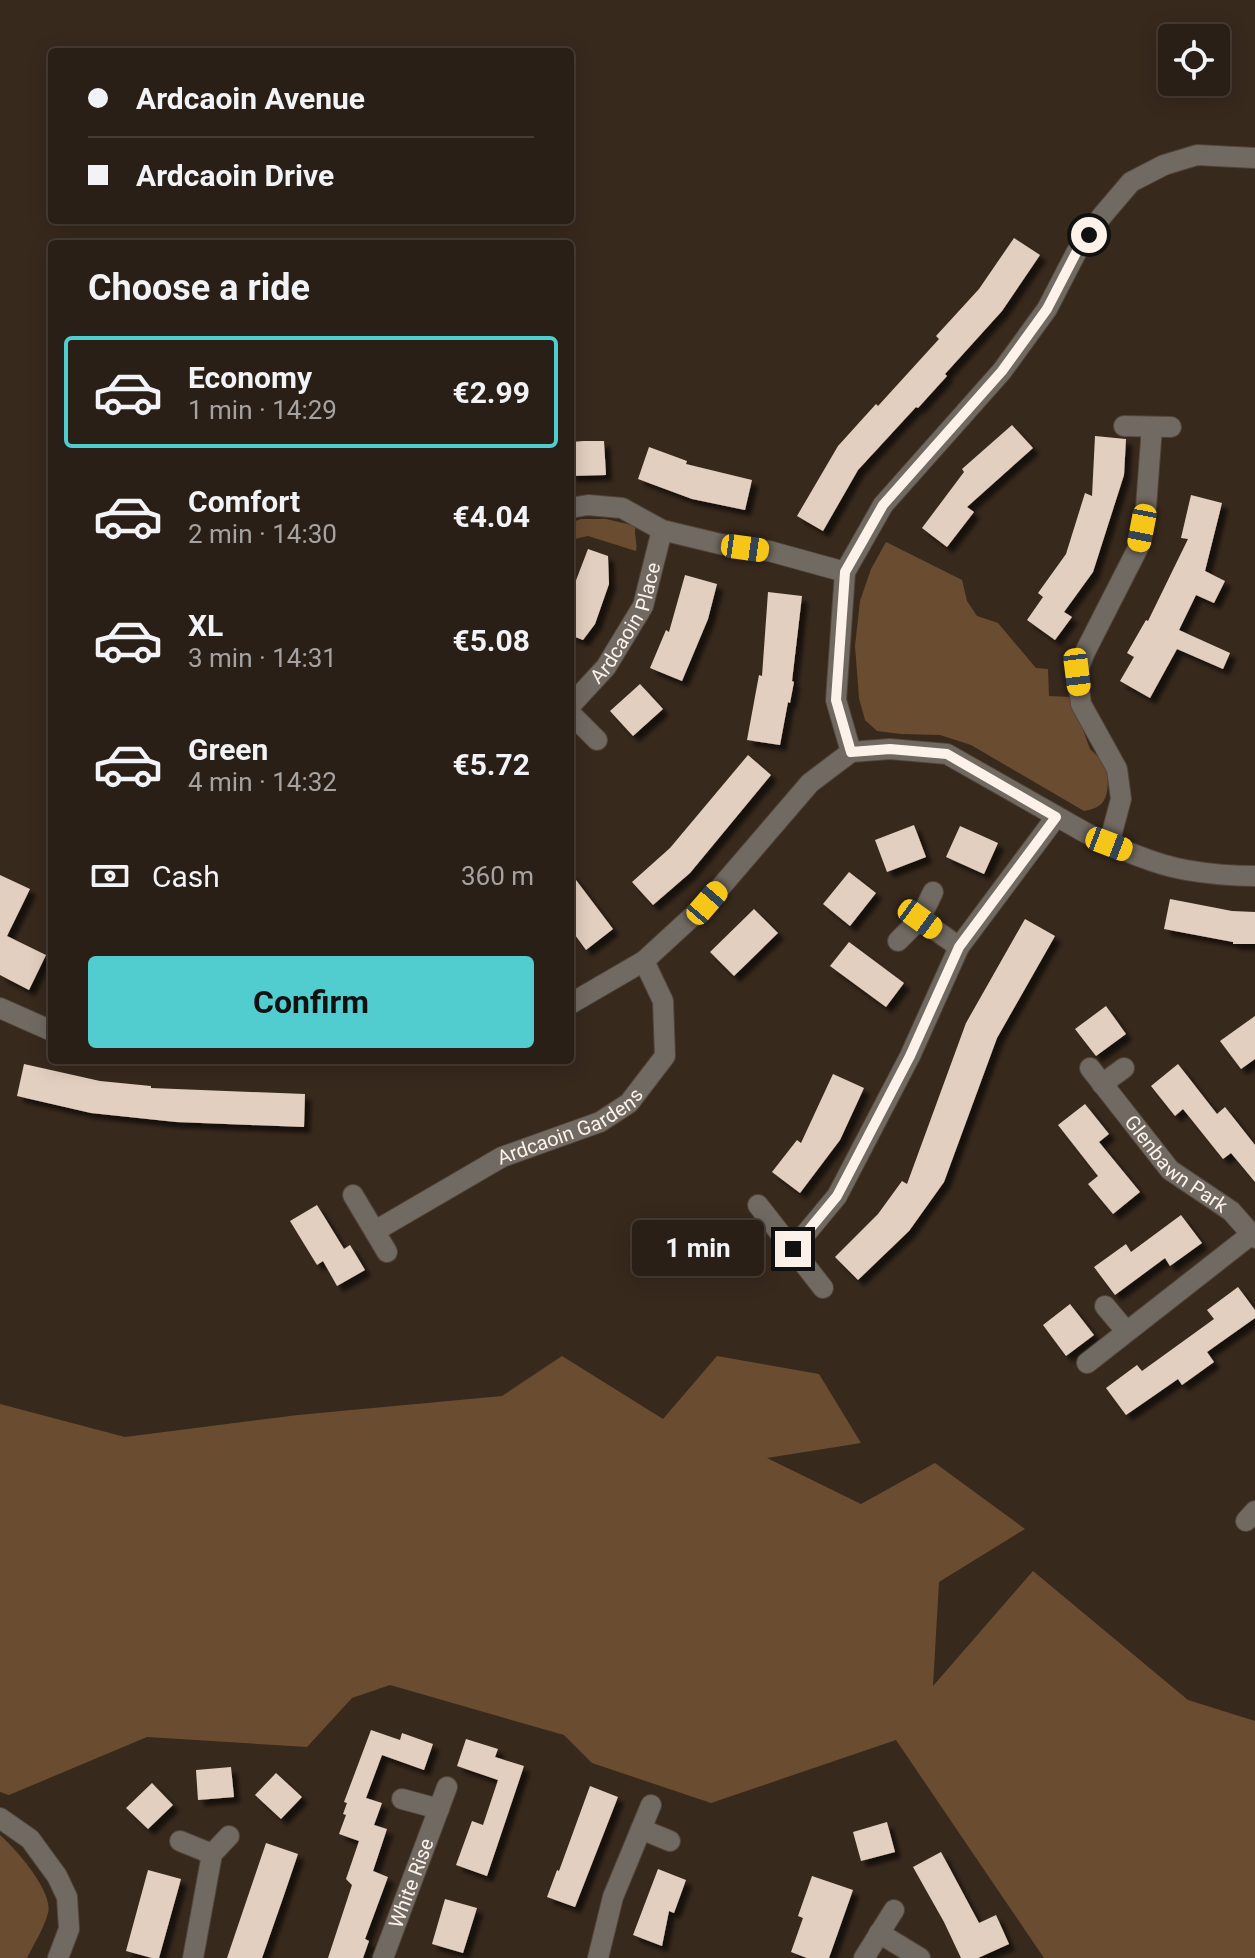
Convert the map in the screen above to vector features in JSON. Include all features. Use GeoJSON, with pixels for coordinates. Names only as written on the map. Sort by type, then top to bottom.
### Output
{"type":"FeatureCollection","features":[{"type":"Feature","properties":{"kind":"street"},"geometry":{"type":"LineString","coordinates":[[851,752],[836,700],[845,572],[883,505],[1002,371],[1047,309],[1076,253],[1131,182],[1164,165],[1197,155],[1255,158]]}},
{"type":"Feature","properties":{"kind":"street"},"geometry":{"type":"LineString","coordinates":[[1109,844],[1121,799],[1117,769],[1081,704],[1077,672],[1138,548],[1161,427],[1124,426]]}},
{"type":"Feature","properties":{"kind":"street"},"geometry":{"type":"LineString","coordinates":[[574,507],[588,505],[622,508],[662,530],[720,544],[769,551],[845,572]]}},
{"type":"Feature","properties":{"kind":"street","name":"Ardcaoin Place"},"geometry":{"type":"LineString","coordinates":[[574,702],[606,667],[643,606],[662,530]]}},
{"type":"Feature","properties":{"kind":"street"},"geometry":{"type":"LineString","coordinates":[[574,717],[597,740]]}},
{"type":"Feature","properties":{"kind":"street"},"geometry":{"type":"LineString","coordinates":[[574,998],[644,961],[707,903],[810,783],[851,752],[890,749],[947,754],[1109,844],[1183,870],[1255,876]]}},
{"type":"Feature","properties":{"kind":"street"},"geometry":{"type":"LineString","coordinates":[[793,1249],[837,1196],[910,1056],[959,947],[1056,817]]}},
{"type":"Feature","properties":{"kind":"street"},"geometry":{"type":"LineString","coordinates":[[898,941],[920,919],[933,892]]}},
{"type":"Feature","properties":{"kind":"street"},"geometry":{"type":"LineString","coordinates":[[920,919],[959,947]]}},
{"type":"Feature","properties":{"kind":"street","name":"Ardcaoin Gardens"},"geometry":{"type":"LineString","coordinates":[[375,1231],[502,1157],[600,1122],[629,1103],[665,1056],[663,1001],[644,961]]}},
{"type":"Feature","properties":{"kind":"street"},"geometry":{"type":"LineString","coordinates":[[0,1008],[48,1029]]}},
{"type":"Feature","properties":{"kind":"street","name":"Glenbawn Park"},"geometry":{"type":"LineString","coordinates":[[1124,1068],[1096,1076],[1170,1170],[1231,1211],[1254,1236]]}},
{"type":"Feature","properties":{"kind":"street"},"geometry":{"type":"LineString","coordinates":[[353,1195],[387,1252]]}},
{"type":"Feature","properties":{"kind":"street"},"geometry":{"type":"LineString","coordinates":[[758,1205],[823,1288]]}},
{"type":"Feature","properties":{"kind":"street"},"geometry":{"type":"LineString","coordinates":[[1087,1363],[1254,1236]]}},
{"type":"Feature","properties":{"kind":"street"},"geometry":{"type":"LineString","coordinates":[[1105,1306],[1126,1331]]}},
{"type":"Feature","properties":{"kind":"street","name":"White Rise"},"geometry":{"type":"LineString","coordinates":[[383,1958],[447,1787]]}},
{"type":"Feature","properties":{"kind":"street"},"geometry":{"type":"LineString","coordinates":[[402,1799],[439,1809]]}},
{"type":"Feature","properties":{"kind":"street"},"geometry":{"type":"LineString","coordinates":[[598,1958],[613,1897],[651,1805]]}},
{"type":"Feature","properties":{"kind":"street"},"geometry":{"type":"LineString","coordinates":[[0,1818],[30,1839],[57,1876],[67,1897],[69,1929],[58,1958]]}},
{"type":"Feature","properties":{"kind":"street"},"geometry":{"type":"LineString","coordinates":[[641,1829],[670,1841]]}},
{"type":"Feature","properties":{"kind":"street"},"geometry":{"type":"LineString","coordinates":[[193,1958],[212,1854],[229,1836]]}},
{"type":"Feature","properties":{"kind":"street"},"geometry":{"type":"LineString","coordinates":[[180,1841],[212,1854]]}},
{"type":"Feature","properties":{"kind":"street"},"geometry":{"type":"LineString","coordinates":[[864,1958],[894,1910]]}},
{"type":"Feature","properties":{"kind":"street"},"geometry":{"type":"LineString","coordinates":[[879,1933],[920,1958]]}},
{"type":"Feature","properties":{"kind":"shaded area"},"geometry":{"type":"Polygon","coordinates":[[[606,519],[636,526],[636,551],[588,536],[574,539],[574,522],[606,519]]]}},
{"type":"Feature","properties":{"kind":"shaded area"},"geometry":{"type":"Polygon","coordinates":[[[886,542],[962,580],[967,601],[977,616],[998,623],[1036,668],[1048,669],[1049,696],[1071,697],[1090,749],[1108,766],[1106,796],[1099,806],[1084,811],[971,745],[940,735],[877,731],[865,720],[859,698],[855,646],[860,601],[871,569],[886,542]]]}},
{"type":"Feature","properties":{"kind":"shaded area"},"geometry":{"type":"Polygon","coordinates":[[[562,1356],[663,1419],[717,1356],[819,1374],[861,1443],[767,1458],[861,1504],[935,1463],[1025,1529],[939,1582],[933,1686],[1033,1571],[1188,1700],[1255,1721],[1255,1958],[1044,1958],[896,1740],[711,1803],[592,1763],[564,1735],[390,1685],[352,1698],[307,1747],[147,1737],[9,1795],[0,1792],[0,1404],[125,1437],[298,1415],[502,1396],[562,1356]]]}},
{"type":"Feature","properties":{"kind":"shaded area"},"geometry":{"type":"Polygon","coordinates":[[[0,1835],[32,1871],[48,1904],[44,1924],[27,1958],[0,1958],[0,1835]]]}},
{"type":"Feature","properties":{"kind":"building"},"geometry":{"type":"Polygon","coordinates":[[[1014,238],[1040,255],[1002,311],[945,374],[947,376],[858,470],[823,531],[797,516],[838,446],[939,339],[936,336],[979,289],[1014,238]]]}},
{"type":"Feature","properties":{"kind":"building"},"geometry":{"type":"Polygon","coordinates":[[[1012,425],[1033,448],[967,507],[974,512],[947,547],[922,528],[964,472],[962,469],[1012,425]]]}},
{"type":"Feature","properties":{"kind":"building"},"geometry":{"type":"Polygon","coordinates":[[[1095,436],[1126,439],[1124,475],[1093,572],[1064,612],[1072,617],[1055,640],[1027,620],[1043,597],[1038,593],[1066,554],[1085,493],[1092,496],[1095,436]]]}},
{"type":"Feature","properties":{"kind":"building"},"geometry":{"type":"Polygon","coordinates":[[[604,441],[606,475],[574,476],[574,442],[604,441]]]}},
{"type":"Feature","properties":{"kind":"building"},"geometry":{"type":"Polygon","coordinates":[[[649,447],[687,461],[686,464],[752,480],[745,510],[692,499],[638,479],[649,447]]]}},
{"type":"Feature","properties":{"kind":"building"},"geometry":{"type":"Polygon","coordinates":[[[1191,495],[1222,503],[1205,571],[1225,581],[1214,603],[1196,595],[1179,630],[1230,653],[1223,669],[1177,649],[1150,698],[1120,681],[1134,657],[1127,653],[1148,621],[1188,539],[1181,538],[1191,495]]]}},
{"type":"Feature","properties":{"kind":"building"},"geometry":{"type":"Polygon","coordinates":[[[588,549],[608,556],[609,584],[595,624],[583,640],[574,637],[574,586],[588,549]]]}},
{"type":"Feature","properties":{"kind":"building"},"geometry":{"type":"Polygon","coordinates":[[[685,575],[717,584],[708,619],[682,681],[650,668],[666,630],[669,632],[685,575]]]}},
{"type":"Feature","properties":{"kind":"building"},"geometry":{"type":"Polygon","coordinates":[[[768,592],[802,596],[794,682],[780,745],[747,740],[759,675],[762,676],[768,592]]]}},
{"type":"Feature","properties":{"kind":"building"},"geometry":{"type":"Polygon","coordinates":[[[640,684],[663,709],[633,736],[610,711],[640,684]]]}},
{"type":"Feature","properties":{"kind":"building"},"geometry":{"type":"Polygon","coordinates":[[[748,755],[771,775],[690,873],[653,905],[632,882],[670,848],[748,755]]]}},
{"type":"Feature","properties":{"kind":"building"},"geometry":{"type":"Polygon","coordinates":[[[914,825],[926,857],[887,872],[875,840],[914,825]]]}},
{"type":"Feature","properties":{"kind":"building"},"geometry":{"type":"Polygon","coordinates":[[[960,826],[998,843],[984,874],[946,857],[960,826]]]}},
{"type":"Feature","properties":{"kind":"building"},"geometry":{"type":"Polygon","coordinates":[[[849,872],[876,893],[850,926],[823,904],[849,872]]]}},
{"type":"Feature","properties":{"kind":"building"},"geometry":{"type":"Polygon","coordinates":[[[0,875],[30,889],[7,936],[46,955],[29,990],[0,975],[0,875]]]}},
{"type":"Feature","properties":{"kind":"building"},"geometry":{"type":"Polygon","coordinates":[[[574,877],[613,929],[586,950],[574,934],[574,877]]]}},
{"type":"Feature","properties":{"kind":"building"},"geometry":{"type":"Polygon","coordinates":[[[1170,899],[1232,911],[1255,912],[1255,944],[1233,944],[1164,929],[1170,899]]]}},
{"type":"Feature","properties":{"kind":"building"},"geometry":{"type":"Polygon","coordinates":[[[754,909],[778,933],[734,976],[710,952],[754,909]]]}},
{"type":"Feature","properties":{"kind":"building"},"geometry":{"type":"Polygon","coordinates":[[[1025,919],[1055,936],[997,1038],[944,1182],[909,1231],[858,1280],[835,1257],[878,1214],[902,1181],[907,1184],[966,1023],[1025,919]]]}},
{"type":"Feature","properties":{"kind":"building"},"geometry":{"type":"Polygon","coordinates":[[[849,942],[904,983],[886,1007],[830,966],[849,942]]]}},
{"type":"Feature","properties":{"kind":"building"},"geometry":{"type":"Polygon","coordinates":[[[1106,1006],[1126,1034],[1096,1056],[1075,1029],[1106,1006]]]}},
{"type":"Feature","properties":{"kind":"building"},"geometry":{"type":"Polygon","coordinates":[[[1255,1016],[1255,1059],[1241,1069],[1220,1041],[1255,1016]]]}},
{"type":"Feature","properties":{"kind":"building"},"geometry":{"type":"Polygon","coordinates":[[[24,1064],[100,1081],[151,1088],[305,1094],[304,1127],[176,1122],[91,1113],[17,1096],[24,1064]]]}},
{"type":"Feature","properties":{"kind":"building"},"geometry":{"type":"Polygon","coordinates":[[[1178,1064],[1217,1114],[1225,1107],[1255,1145],[1255,1182],[1231,1153],[1223,1159],[1183,1109],[1175,1116],[1151,1086],[1178,1064]]]}},
{"type":"Feature","properties":{"kind":"building"},"geometry":{"type":"Polygon","coordinates":[[[833,1074],[864,1088],[840,1140],[800,1193],[772,1172],[797,1140],[801,1143],[833,1074]]]}},
{"type":"Feature","properties":{"kind":"building"},"geometry":{"type":"Polygon","coordinates":[[[1085,1104],[1109,1134],[1099,1142],[1140,1192],[1113,1214],[1088,1184],[1098,1176],[1058,1125],[1085,1104]]]}},
{"type":"Feature","properties":{"kind":"building"},"geometry":{"type":"Polygon","coordinates":[[[317,1205],[344,1249],[350,1245],[365,1270],[337,1286],[323,1261],[317,1265],[290,1221],[317,1205]]]}},
{"type":"Feature","properties":{"kind":"building"},"geometry":{"type":"Polygon","coordinates":[[[1181,1215],[1202,1243],[1170,1266],[1165,1258],[1115,1295],[1094,1267],[1126,1244],[1131,1252],[1181,1215]]]}},
{"type":"Feature","properties":{"kind":"building"},"geometry":{"type":"Polygon","coordinates":[[[1238,1287],[1255,1310],[1255,1318],[1207,1352],[1214,1362],[1182,1385],[1178,1379],[1126,1415],[1106,1388],[1137,1365],[1142,1371],[1214,1319],[1207,1310],[1238,1287]]]}},
{"type":"Feature","properties":{"kind":"building"},"geometry":{"type":"Polygon","coordinates":[[[1070,1304],[1094,1335],[1066,1356],[1043,1325],[1070,1304]]]}},
{"type":"Feature","properties":{"kind":"building"},"geometry":{"type":"Polygon","coordinates":[[[371,1730],[400,1740],[402,1733],[433,1744],[424,1770],[382,1755],[366,1798],[382,1803],[374,1825],[387,1829],[373,1871],[388,1877],[365,1939],[369,1941],[363,1958],[328,1958],[352,1885],[346,1879],[359,1841],[339,1834],[346,1815],[343,1814],[347,1803],[344,1802],[371,1730]]]}},
{"type":"Feature","properties":{"kind":"building"},"geometry":{"type":"Polygon","coordinates":[[[466,1739],[498,1749],[495,1757],[524,1766],[487,1876],[456,1865],[472,1821],[483,1825],[498,1780],[457,1766],[466,1739]]]}},
{"type":"Feature","properties":{"kind":"building"},"geometry":{"type":"Polygon","coordinates":[[[231,1767],[234,1797],[198,1800],[196,1770],[231,1767]]]}},
{"type":"Feature","properties":{"kind":"building"},"geometry":{"type":"Polygon","coordinates":[[[276,1773],[302,1797],[281,1819],[255,1795],[276,1773]]]}},
{"type":"Feature","properties":{"kind":"building"},"geometry":{"type":"Polygon","coordinates":[[[152,1783],[173,1805],[148,1829],[126,1808],[152,1783]]]}},
{"type":"Feature","properties":{"kind":"building"},"geometry":{"type":"Polygon","coordinates":[[[590,1786],[618,1797],[575,1907],[547,1897],[590,1786]]]}},
{"type":"Feature","properties":{"kind":"building"},"geometry":{"type":"Polygon","coordinates":[[[887,1822],[895,1852],[861,1861],[853,1832],[887,1822]]]}},
{"type":"Feature","properties":{"kind":"building"},"geometry":{"type":"Polygon","coordinates":[[[266,1843],[298,1854],[262,1958],[227,1958],[266,1843]]]}},
{"type":"Feature","properties":{"kind":"building"},"geometry":{"type":"Polygon","coordinates":[[[941,1852],[979,1923],[996,1915],[1009,1944],[978,1958],[961,1958],[913,1867],[941,1852]]]}},
{"type":"Feature","properties":{"kind":"building"},"geometry":{"type":"Polygon","coordinates":[[[658,1869],[686,1880],[674,1913],[669,1911],[662,1946],[633,1935],[658,1869]]]}},
{"type":"Feature","properties":{"kind":"building"},"geometry":{"type":"Polygon","coordinates":[[[148,1870],[181,1879],[159,1958],[126,1951],[148,1870]]]}},
{"type":"Feature","properties":{"kind":"building"},"geometry":{"type":"Polygon","coordinates":[[[812,1876],[853,1890],[829,1958],[807,1958],[791,1952],[803,1918],[798,1916],[812,1876]]]}},
{"type":"Feature","properties":{"kind":"building"},"geometry":{"type":"Polygon","coordinates":[[[445,1899],[477,1908],[463,1953],[432,1944],[445,1899]]]}},
{"type":"Feature","properties":{"kind":"route"},"geometry":{"type":"LineString","coordinates":[[793,1249],[837,1196],[910,1056],[959,947],[1056,817],[947,754],[890,749],[851,752],[836,700],[845,572],[883,505],[1002,371],[1047,309],[1076,253],[1089,235]]}}]}
